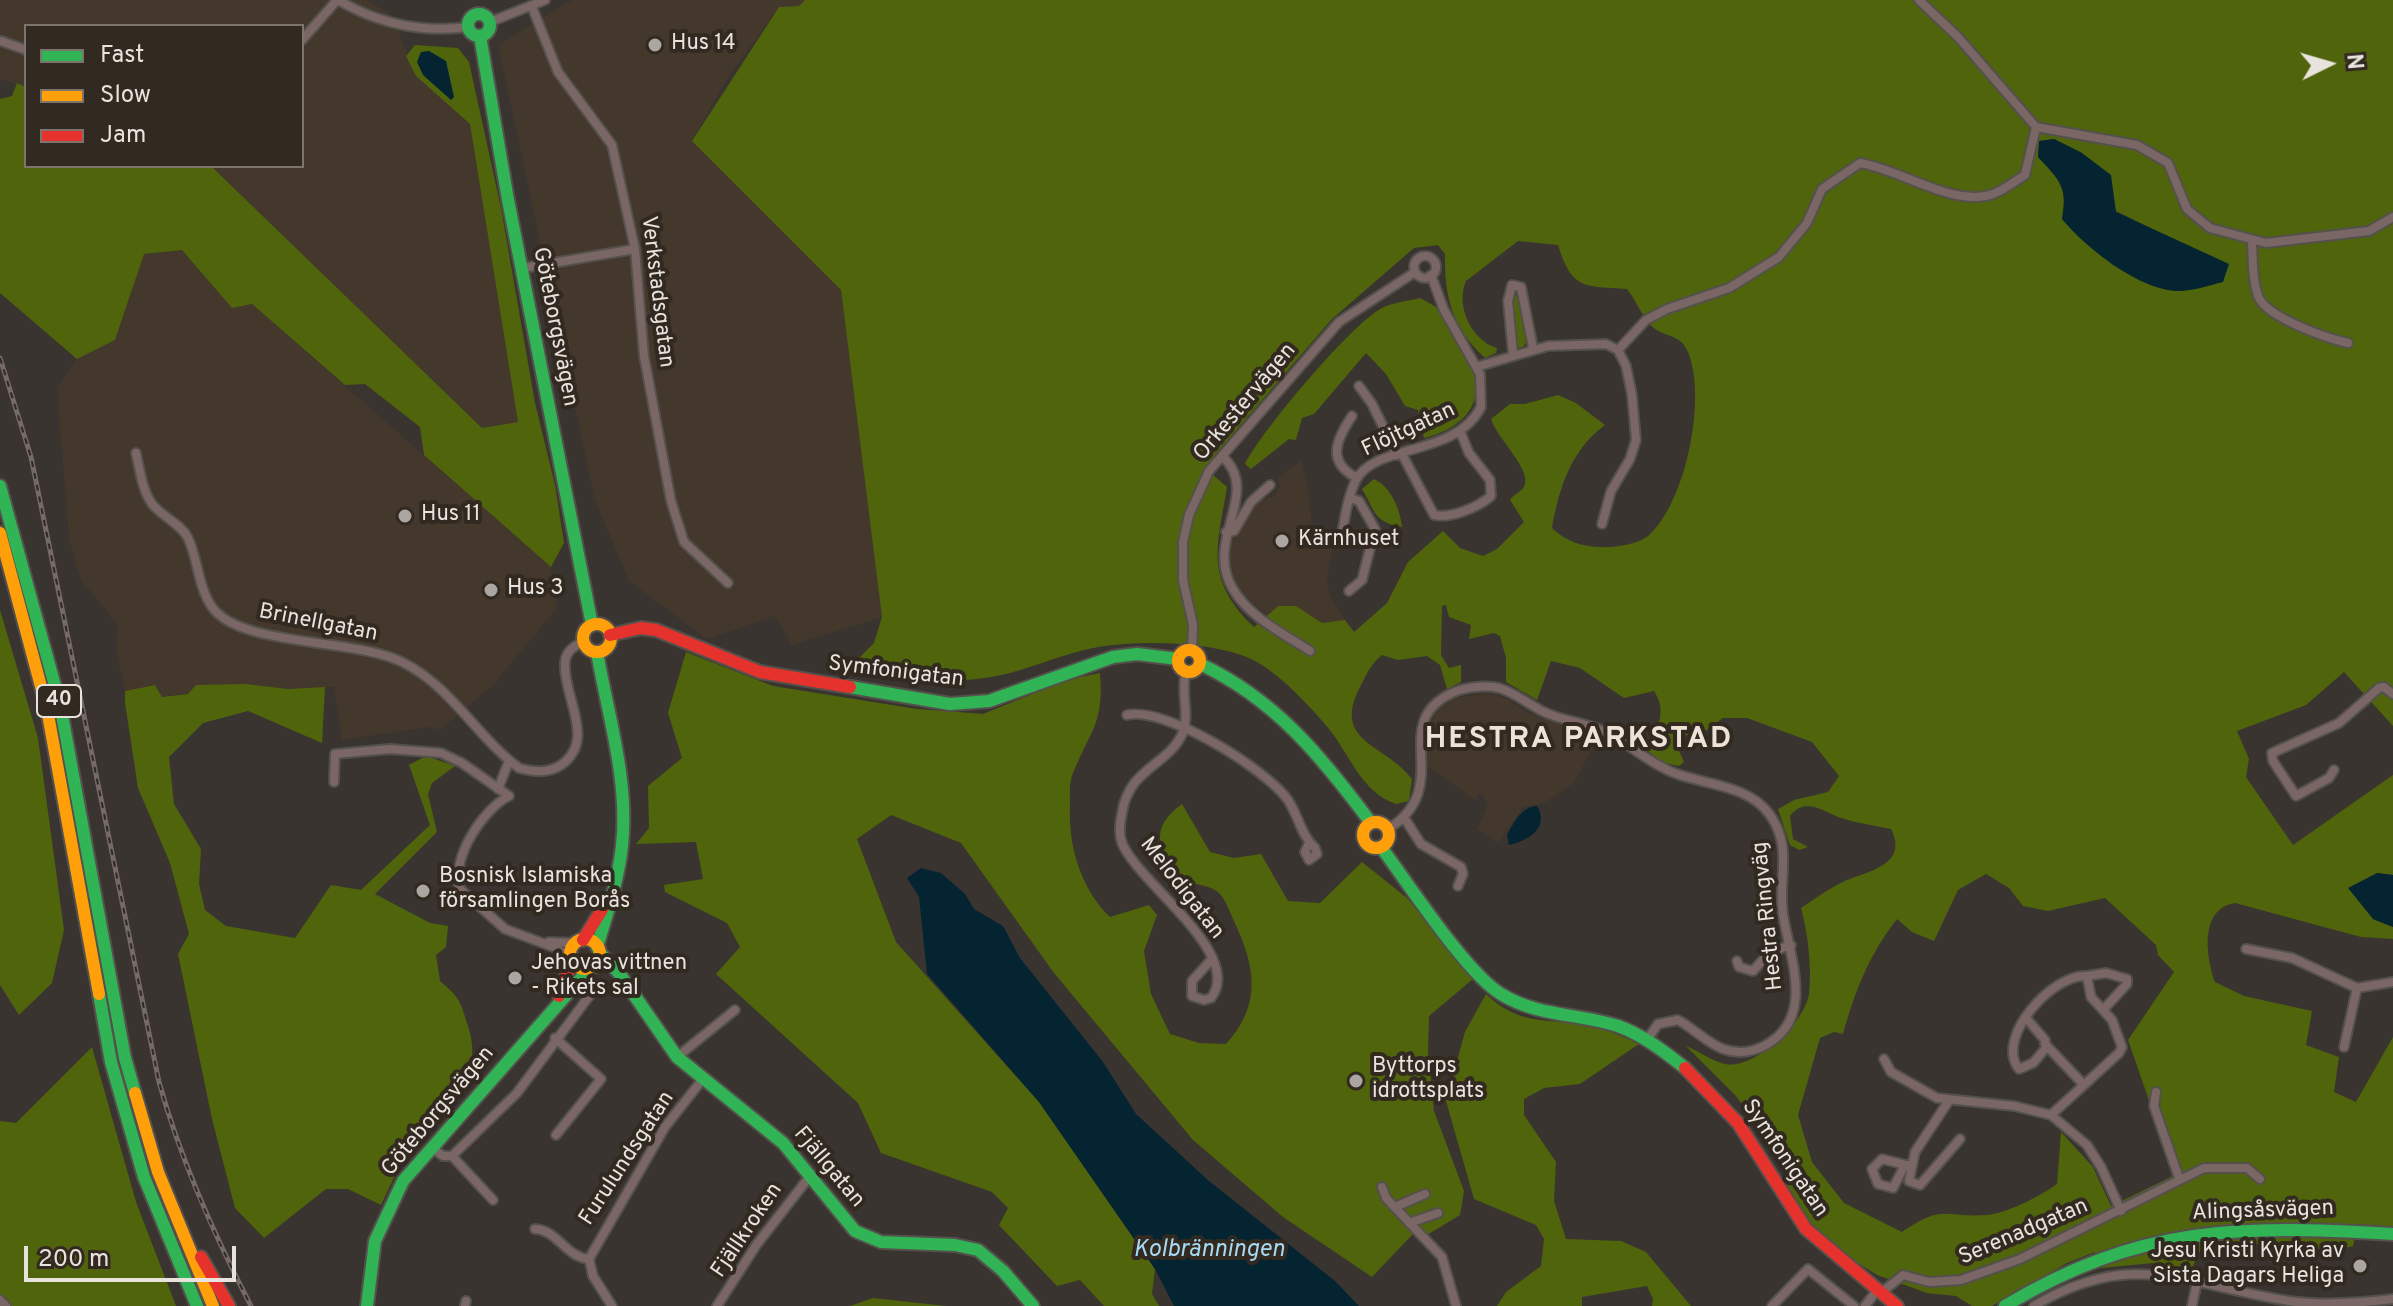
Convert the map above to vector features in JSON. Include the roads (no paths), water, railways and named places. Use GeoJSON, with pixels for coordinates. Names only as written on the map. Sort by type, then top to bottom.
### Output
{"type":"FeatureCollection","features":[{"type":"Feature","properties":{"kind":"main road"},"geometry":{"type":"LineString","coordinates":[[475,7],[490,22],[488,31],[480,36],[472,34],[468,27],[475,7]]}},
{"type":"Feature","properties":{"kind":"main road","name":"Göteborgsvägen"},"geometry":{"type":"LineString","coordinates":[[480,36],[592,625]]}},
{"type":"Feature","properties":{"kind":"main road","name":"40"},"geometry":{"type":"LineString","coordinates":[[0,486],[60,704],[114,1011],[150,1147],[179,1228],[213,1306]]}},
{"type":"Feature","properties":{"kind":"main road","name":"40"},"geometry":{"type":"LineString","coordinates":[[0,533],[50,724],[111,1062],[144,1177],[197,1306]]}},
{"type":"Feature","properties":{"kind":"main road"},"geometry":{"type":"LineString","coordinates":[[592,625],[604,626],[610,635],[608,646],[597,652],[583,642],[584,633],[592,625]]}},
{"type":"Feature","properties":{"kind":"main road","name":"Symfonigatan"},"geometry":{"type":"LineString","coordinates":[[610,635],[641,628],[656,630],[760,672],[950,704],[989,701],[1113,657],[1137,654],[1178,659]]}},
{"type":"Feature","properties":{"kind":"main road"},"geometry":{"type":"LineString","coordinates":[[1192,650],[1199,657],[1200,664],[1195,671],[1186,672],[1179,667],[1178,659],[1184,651],[1192,650]]}},
{"type":"Feature","properties":{"kind":"main road"},"geometry":{"type":"LineString","coordinates":[[597,652],[617,748],[623,804],[622,847],[613,887],[598,950],[591,967],[580,968],[572,960],[571,950],[594,927],[613,887]]}},
{"type":"Feature","properties":{"kind":"main road"},"geometry":{"type":"LineString","coordinates":[[1200,664],[1237,682],[1277,710],[1326,762],[1371,823]]}},
{"type":"Feature","properties":{"kind":"main road"},"geometry":{"type":"LineString","coordinates":[[1371,823],[1380,823],[1388,829],[1388,840],[1381,847],[1372,847],[1364,839],[1364,830],[1371,823]]}},
{"type":"Feature","properties":{"kind":"main road","name":"Symfonigatan"},"geometry":{"type":"LineString","coordinates":[[1381,847],[1467,961],[1498,993],[1537,1012],[1605,1022],[1647,1040],[1684,1067],[1727,1110],[1806,1229],[1827,1251],[1897,1306]]}},
{"type":"Feature","properties":{"kind":"main road"},"geometry":{"type":"LineString","coordinates":[[580,941],[598,950]]}},
{"type":"Feature","properties":{"kind":"main road","name":"Fjällgatan"},"geometry":{"type":"LineString","coordinates":[[598,950],[677,1057],[702,1080],[761,1123],[810,1176],[844,1220],[861,1234],[892,1244],[955,1245],[978,1250],[1003,1271],[1033,1306]]}},
{"type":"Feature","properties":{"kind":"main road","name":"Göteborgsvägen"},"geometry":{"type":"LineString","coordinates":[[557,1002],[572,960]]}},
{"type":"Feature","properties":{"kind":"main road","name":"Göteborgsvägen"},"geometry":{"type":"LineString","coordinates":[[367,1306],[375,1241],[403,1181],[430,1146],[591,967]]}},
{"type":"Feature","properties":{"kind":"main road","name":"Fjällgatan"},"geometry":{"type":"LineString","coordinates":[[591,967],[606,969],[626,987]]}},
{"type":"Feature","properties":{"kind":"main road"},"geometry":{"type":"LineString","coordinates":[[150,1147],[197,1251],[229,1306]]}},
{"type":"Feature","properties":{"kind":"main road","name":"Alingsåsvägen"},"geometry":{"type":"LineString","coordinates":[[2005,1306],[2059,1274],[2135,1244],[2167,1237],[2228,1230],[2393,1234]]}},
{"type":"Feature","properties":{"kind":"street"},"geometry":{"type":"LineString","coordinates":[[304,38],[338,0],[405,27],[429,31],[468,27]]}},
{"type":"Feature","properties":{"kind":"street"},"geometry":{"type":"LineString","coordinates":[[490,22],[545,0]]}},
{"type":"Feature","properties":{"kind":"street"},"geometry":{"type":"LineString","coordinates":[[1919,0],[1958,37],[2036,127],[2137,145],[2168,163],[2187,209],[2210,228],[2266,243],[2369,231],[2393,217]]}},
{"type":"Feature","properties":{"kind":"street","name":"Verkstadsgatan"},"geometry":{"type":"LineString","coordinates":[[532,7],[558,72],[612,145],[635,249],[644,356],[671,501],[684,542],[728,583]]}},
{"type":"Feature","properties":{"kind":"street"},"geometry":{"type":"LineString","coordinates":[[1,41],[24,49]]}},
{"type":"Feature","properties":{"kind":"street"},"geometry":{"type":"LineString","coordinates":[[1618,350],[1646,320],[1667,309],[1729,288],[1779,257],[1807,223],[1822,189],[1860,163],[1887,167],[1958,197],[1991,195],[2025,175],[2036,127]]}},
{"type":"Feature","properties":{"kind":"street"},"geometry":{"type":"LineString","coordinates":[[2252,241],[2256,285],[2268,310],[2330,339],[2348,343]]}},
{"type":"Feature","properties":{"kind":"street"},"geometry":{"type":"LineString","coordinates":[[523,268],[635,249]]}},
{"type":"Feature","properties":{"kind":"street"},"geometry":{"type":"LineString","coordinates":[[1427,256],[1436,265],[1431,275],[1423,277],[1415,272],[1417,259],[1427,256]]}},
{"type":"Feature","properties":{"kind":"street","name":"Orkestervägen"},"geometry":{"type":"LineString","coordinates":[[1192,650],[1194,631],[1183,580],[1185,534],[1197,494],[1222,456],[1339,322],[1415,272]]}},
{"type":"Feature","properties":{"kind":"street","name":"Flöjtgatan"},"geometry":{"type":"LineString","coordinates":[[1342,534],[1357,478],[1372,465],[1460,431],[1473,420],[1483,401],[1476,367],[1444,310],[1431,275]]}},
{"type":"Feature","properties":{"kind":"street"},"geometry":{"type":"LineString","coordinates":[[1513,354],[1508,301],[1512,285],[1521,287],[1533,348]]}},
{"type":"Feature","properties":{"kind":"street"},"geometry":{"type":"LineString","coordinates":[[1476,367],[1533,348],[1606,344],[1618,350],[1632,395],[1636,440],[1630,459],[1611,491],[1602,524]]}},
{"type":"Feature","properties":{"kind":"street"},"geometry":{"type":"LineString","coordinates":[[1359,386],[1434,515],[1441,517],[1481,504],[1491,496],[1491,484],[1469,453],[1460,431]]}},
{"type":"Feature","properties":{"kind":"street"},"geometry":{"type":"LineString","coordinates":[[1352,416],[1335,447],[1335,457],[1345,472],[1357,478]]}},
{"type":"Feature","properties":{"kind":"street","name":"Brinellgatan"},"geometry":{"type":"LineString","coordinates":[[136,453],[152,503],[185,532],[206,594],[217,612],[231,622],[274,637],[370,649],[405,663],[432,683],[509,761]]}},
{"type":"Feature","properties":{"kind":"street"},"geometry":{"type":"LineString","coordinates":[[1222,456],[1234,470],[1239,490],[1226,532],[1223,561],[1234,591],[1253,611],[1310,651]]}},
{"type":"Feature","properties":{"kind":"street"},"geometry":{"type":"LineString","coordinates":[[1226,532],[1234,531],[1251,502],[1270,485]]}},
{"type":"Feature","properties":{"kind":"street"},"geometry":{"type":"LineString","coordinates":[[1349,591],[1362,580],[1375,529],[1359,501],[1350,498]]}},
{"type":"Feature","properties":{"kind":"street"},"geometry":{"type":"LineString","coordinates":[[498,789],[509,761],[519,768],[538,772],[554,769],[571,754],[577,727],[565,665],[571,649],[583,642]]}},
{"type":"Feature","properties":{"kind":"street"},"geometry":{"type":"LineString","coordinates":[[1184,728],[1186,672]]}},
{"type":"Feature","properties":{"kind":"street","name":"Hestra Ringväg"},"geometry":{"type":"LineString","coordinates":[[1405,819],[1420,793],[1418,740],[1433,709],[1458,691],[1488,687],[1503,689],[1551,715],[1604,731],[1666,770],[1735,791],[1758,803],[1773,820],[1785,852],[1782,908],[1797,969],[1795,999],[1787,1023],[1773,1041],[1748,1052],[1725,1050],[1673,1019],[1658,1024],[1647,1040]]}},
{"type":"Feature","properties":{"kind":"street"},"geometry":{"type":"LineString","coordinates":[[2334,770],[2329,778],[2296,796],[2273,761],[2272,753],[2339,723],[2379,688],[2384,687],[2393,694]]}},
{"type":"Feature","properties":{"kind":"street"},"geometry":{"type":"LineString","coordinates":[[1127,715],[1146,716],[1184,728],[1226,749],[1288,800],[1309,843]]}},
{"type":"Feature","properties":{"kind":"street","name":"Melodigatan"},"geometry":{"type":"LineString","coordinates":[[1184,728],[1174,745],[1136,779],[1124,801],[1122,842],[1144,875],[1188,921],[1212,959],[1219,974],[1217,990],[1211,998],[1197,999],[1192,996],[1192,981],[1212,959]]}},
{"type":"Feature","properties":{"kind":"street"},"geometry":{"type":"LineString","coordinates":[[334,782],[335,754],[417,749],[448,756],[509,796],[497,802],[475,832],[457,880],[460,889],[505,929],[541,942],[572,960]]}},
{"type":"Feature","properties":{"kind":"street"},"geometry":{"type":"LineString","coordinates":[[1388,829],[1405,819],[1421,844],[1461,867],[1463,874],[1458,886]]}},
{"type":"Feature","properties":{"kind":"street"},"geometry":{"type":"LineString","coordinates":[[541,942],[580,941]]}},
{"type":"Feature","properties":{"kind":"street"},"geometry":{"type":"LineString","coordinates":[[1737,961],[1739,967],[1753,971],[1758,961],[1770,952],[1791,945]]}},
{"type":"Feature","properties":{"kind":"street"},"geometry":{"type":"LineString","coordinates":[[2246,949],[2292,958],[2357,988],[2393,982]]}},
{"type":"Feature","properties":{"kind":"street"},"geometry":{"type":"LineString","coordinates":[[2045,1044],[2040,1057],[2026,1067],[2016,1068],[2015,1033],[2051,989],[2078,975],[2106,973],[2127,979],[2127,984],[2103,1010]]}},
{"type":"Feature","properties":{"kind":"street"},"geometry":{"type":"LineString","coordinates":[[2051,1115],[2122,1047],[2112,1020],[2091,997],[2087,976]]}},
{"type":"Feature","properties":{"kind":"street"},"geometry":{"type":"LineString","coordinates":[[2344,1047],[2357,988]]}},
{"type":"Feature","properties":{"kind":"street"},"geometry":{"type":"LineString","coordinates":[[430,1146],[443,1156],[452,1156],[517,1093],[590,995]]}},
{"type":"Feature","properties":{"kind":"street"},"geometry":{"type":"LineString","coordinates":[[677,1057],[735,1010]]}},
{"type":"Feature","properties":{"kind":"street"},"geometry":{"type":"LineString","coordinates":[[2026,1018],[2045,1044],[2084,1085]]}},
{"type":"Feature","properties":{"kind":"street"},"geometry":{"type":"LineString","coordinates":[[555,1038],[601,1079],[556,1135]]}},
{"type":"Feature","properties":{"kind":"street"},"geometry":{"type":"LineString","coordinates":[[1884,1059],[1891,1072],[1948,1102],[2014,1106],[2051,1115],[2087,1145],[2121,1211]]}},
{"type":"Feature","properties":{"kind":"street","name":"Furulundsgatan"},"geometry":{"type":"LineString","coordinates":[[589,1259],[665,1127],[702,1080]]}},
{"type":"Feature","properties":{"kind":"street"},"geometry":{"type":"LineString","coordinates":[[2156,1092],[2154,1106],[2179,1178]]}},
{"type":"Feature","properties":{"kind":"street"},"geometry":{"type":"LineString","coordinates":[[1948,1102],[1924,1134],[1907,1166],[1909,1181],[1920,1185],[1960,1139]]}},
{"type":"Feature","properties":{"kind":"street"},"geometry":{"type":"LineString","coordinates":[[452,1156],[493,1200]]}},
{"type":"Feature","properties":{"kind":"street","name":"Serenadgatan"},"geometry":{"type":"LineString","coordinates":[[1880,1291],[1903,1275],[1942,1283],[1961,1280],[2020,1259],[2204,1168],[2247,1168],[2260,1179]]}},
{"type":"Feature","properties":{"kind":"street","name":"Fjällkroken"},"geometry":{"type":"LineString","coordinates":[[717,1306],[757,1244],[810,1176]]}},
{"type":"Feature","properties":{"kind":"street"},"geometry":{"type":"LineString","coordinates":[[1382,1187],[1395,1207],[1442,1257],[1456,1306]]}},
{"type":"Feature","properties":{"kind":"street"},"geometry":{"type":"LineString","coordinates":[[1395,1207],[1425,1194]]}},
{"type":"Feature","properties":{"kind":"street"},"geometry":{"type":"LineString","coordinates":[[1409,1223],[1438,1213]]}},
{"type":"Feature","properties":{"kind":"street"},"geometry":{"type":"LineString","coordinates":[[535,1229],[548,1231],[575,1256],[589,1259],[593,1276],[612,1306]]}},
{"type":"Feature","properties":{"kind":"street"},"geometry":{"type":"LineString","coordinates":[[1772,1306],[1808,1269],[1852,1305]]}},
{"type":"Feature","properties":{"kind":"street"},"geometry":{"type":"LineString","coordinates":[[2034,1306],[2078,1283],[2121,1272],[2155,1272],[2292,1301],[2356,1303],[2393,1299]]}},
{"type":"Feature","properties":{"kind":"street"},"geometry":{"type":"LineString","coordinates":[[2192,1306],[2197,1282]]}},
{"type":"Feature","properties":{"kind":"street"},"geometry":{"type":"LineString","coordinates":[[1865,1306],[1880,1291]]}},
{"type":"Feature","properties":{"kind":"street"},"geometry":{"type":"LineString","coordinates":[[0,1300],[6,1306]]}},
{"type":"Feature","properties":{"kind":"water"},"geometry":{"type":"Polygon","coordinates":[[[429,51],[446,61],[454,97],[451,100],[423,75],[417,62],[421,52],[429,51]]]}},
{"type":"Feature","properties":{"kind":"water"},"geometry":{"type":"Polygon","coordinates":[[[2054,139],[2082,153],[2111,175],[2116,212],[2229,264],[2223,282],[2184,291],[2164,289],[2131,276],[2099,255],[2062,219],[2063,191],[2038,157],[2039,141],[2054,139]]]}},
{"type":"Feature","properties":{"kind":"water"},"geometry":{"type":"Polygon","coordinates":[[[1537,806],[1541,821],[1539,827],[1530,837],[1509,845],[1507,835],[1515,820],[1522,812],[1537,806]]]}},
{"type":"Feature","properties":{"kind":"water","name":"Kolbränningen"},"geometry":{"type":"Polygon","coordinates":[[[921,868],[941,873],[965,894],[974,909],[1003,926],[1020,958],[1103,1062],[1136,1114],[1209,1181],[1335,1281],[1359,1306],[1174,1306],[1155,1269],[1039,1102],[927,974],[919,897],[907,878],[921,868]]]}},
{"type":"Feature","properties":{"kind":"water"},"geometry":{"type":"Polygon","coordinates":[[[2377,873],[2393,875],[2393,927],[2373,919],[2348,888],[2377,873]]]}},
{"type":"Feature","properties":{"kind":"railway"},"geometry":{"type":"LineString","coordinates":[[0,358],[31,457],[159,1082],[199,1196],[251,1306]]}},
{"type":"Feature","properties":{"kind":"place","name":"Hus 14"},"geometry":{"type":"Point","coordinates":[655,45]}},
{"type":"Feature","properties":{"kind":"place","name":"Hus 11"},"geometry":{"type":"Point","coordinates":[405,516]}},
{"type":"Feature","properties":{"kind":"place","name":"Kärnhuset"},"geometry":{"type":"Point","coordinates":[1282,541]}},
{"type":"Feature","properties":{"kind":"place","name":"Hus 3"},"geometry":{"type":"Point","coordinates":[491,590]}},
{"type":"Feature","properties":{"kind":"place","name":"Bosnisk Islamiska församlingen Borås"},"geometry":{"type":"Point","coordinates":[423,891]}},
{"type":"Feature","properties":{"kind":"place","name":"Jehovas vittnen - Rikets sal"},"geometry":{"type":"Point","coordinates":[515,978]}},
{"type":"Feature","properties":{"kind":"place","name":"Byttorps idrottsplats"},"geometry":{"type":"Point","coordinates":[1356,1081]}},
{"type":"Feature","properties":{"kind":"place","name":"Jesu Kristi Kyrka av Sista Dagars Heliga"},"geometry":{"type":"Point","coordinates":[2360,1266]}},
{"type":"Feature","properties":{"kind":"district","name":"HESTRA PARKSTAD"},"geometry":{"type":"Point","coordinates":[1579,741]}}]}
